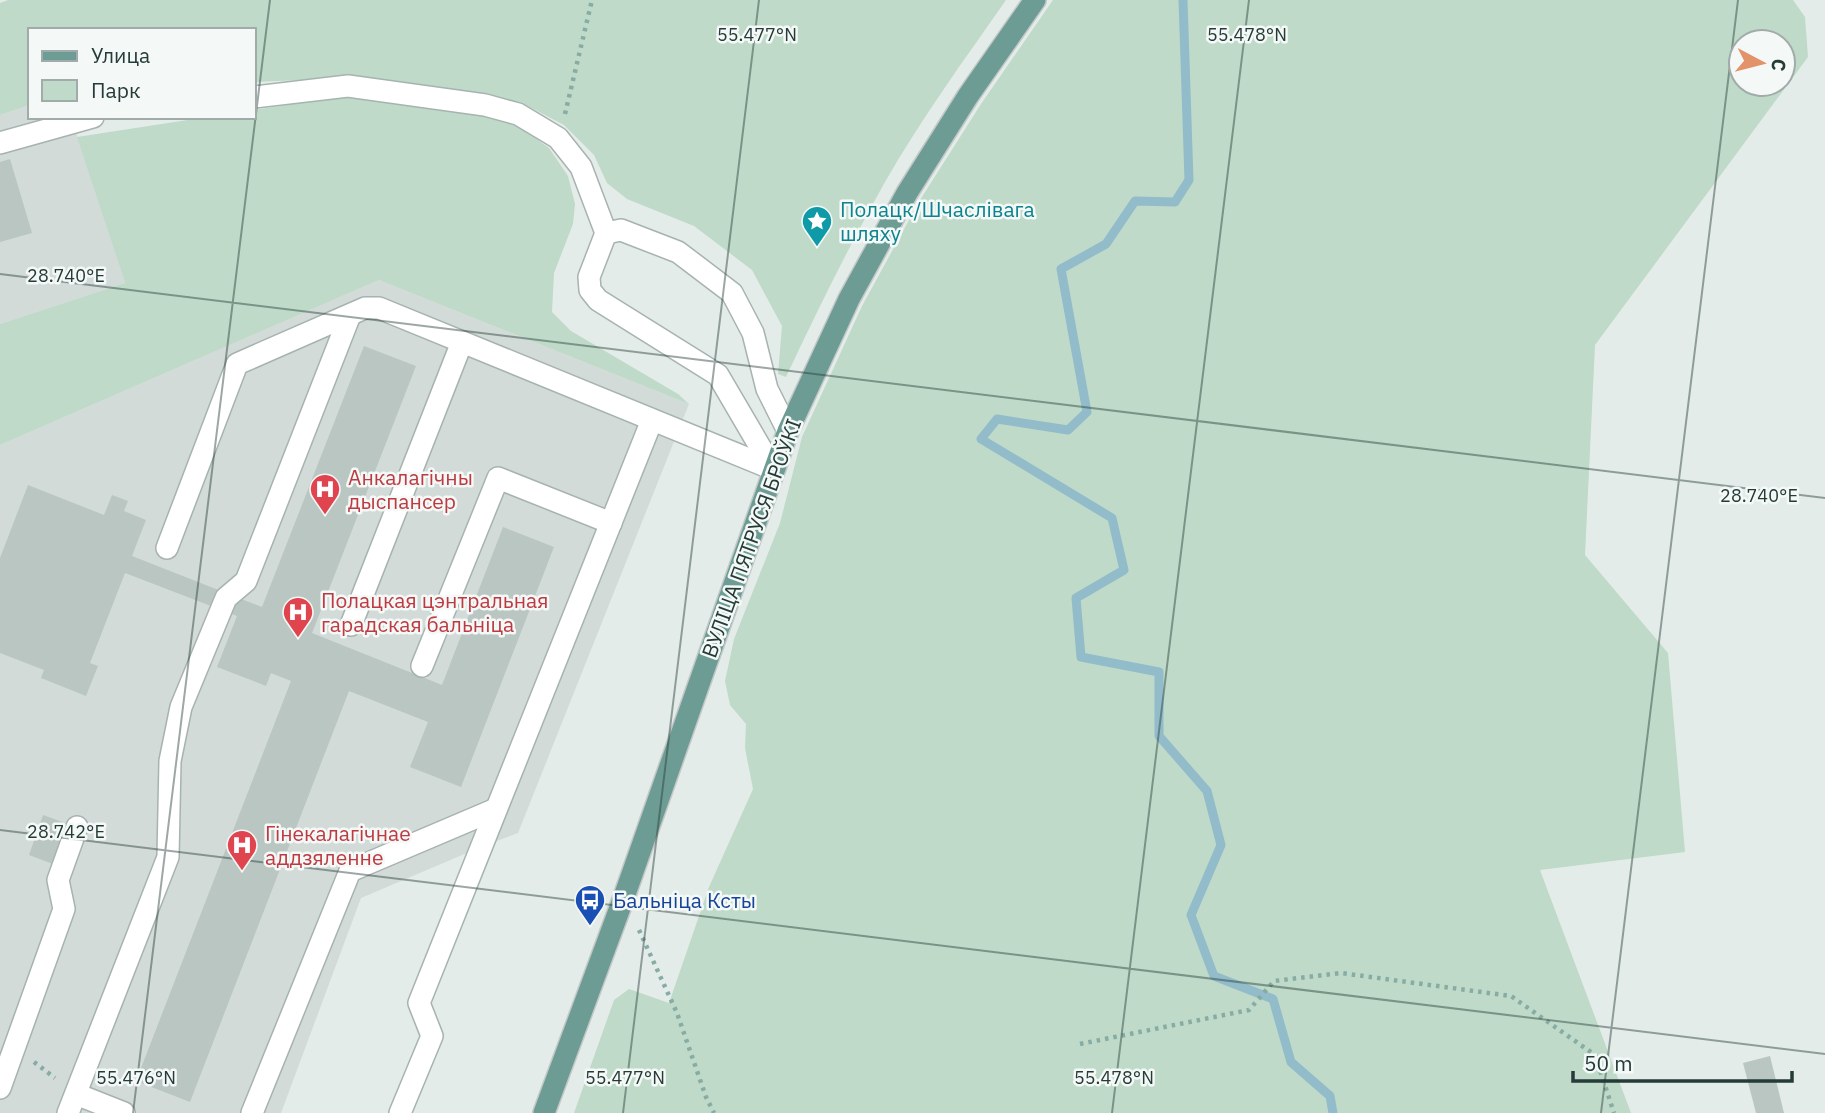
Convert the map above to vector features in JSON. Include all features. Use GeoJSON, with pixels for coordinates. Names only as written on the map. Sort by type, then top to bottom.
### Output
{"type":"FeatureCollection","features":[{"type":"Feature","properties":{"kind":"main road","name":"ВУЛІЦА ПЯТРУСЯ БРОЎКІ"},"geometry":{"type":"LineString","coordinates":[[544,1113],[624,897],[788,431],[849,299],[906,193],[968,96],[1035,0]]}},
{"type":"Feature","properties":{"kind":"lane"},"geometry":{"type":"LineString","coordinates":[[256,97],[348,86],[485,104],[518,114],[558,138],[581,167],[606,233],[589,277],[590,290],[598,300],[718,375],[773,469]]}},
{"type":"Feature","properties":{"kind":"lane"},"geometry":{"type":"LineString","coordinates":[[0,143],[86,119]]}},
{"type":"Feature","properties":{"kind":"lane"},"geometry":{"type":"LineString","coordinates":[[606,233],[621,230],[678,252],[732,293],[753,333],[768,389],[788,431]]}},
{"type":"Feature","properties":{"kind":"lane"},"geometry":{"type":"LineString","coordinates":[[167,548],[237,365],[365,308],[379,308],[773,469]]}},
{"type":"Feature","properties":{"kind":"lane"},"geometry":{"type":"LineString","coordinates":[[124,1113],[72,1104],[168,857],[170,761],[181,707],[226,598],[246,581],[350,315]]}},
{"type":"Feature","properties":{"kind":"lane"},"geometry":{"type":"LineString","coordinates":[[351,625],[462,342]]}},
{"type":"Feature","properties":{"kind":"lane"},"geometry":{"type":"LineString","coordinates":[[400,1113],[432,1036],[418,1003],[652,420]]}},
{"type":"Feature","properties":{"kind":"lane"},"geometry":{"type":"LineString","coordinates":[[422,666],[498,478],[611,523]]}},
{"type":"Feature","properties":{"kind":"lane"},"geometry":{"type":"LineString","coordinates":[[252,1113],[350,871],[496,809]]}},
{"type":"Feature","properties":{"kind":"lane"},"geometry":{"type":"LineString","coordinates":[[0,1088],[64,909],[58,880],[76,827]]}},
{"type":"Feature","properties":{"kind":"path"},"geometry":{"type":"LineString","coordinates":[[558,138],[592,0]]}},
{"type":"Feature","properties":{"kind":"path"},"geometry":{"type":"LineString","coordinates":[[624,897],[677,1013],[714,1113]]}},
{"type":"Feature","properties":{"kind":"path"},"geometry":{"type":"LineString","coordinates":[[1080,1044],[1249,1010],[1274,981],[1341,973],[1511,996],[1595,1055],[1614,1113]]}},
{"type":"Feature","properties":{"kind":"shaded area"},"geometry":{"type":"Polygon","coordinates":[[[28,106],[28,119],[72,119],[125,283],[0,324],[0,115],[28,106]]]}},
{"type":"Feature","properties":{"kind":"shaded area","name":"Полацкая цэнтральная гарадская бальніца"},"geometry":{"type":"Polygon","coordinates":[[[379,280],[689,404],[518,833],[361,898],[281,1113],[0,1113],[0,445],[379,280]]]}},
{"type":"Feature","properties":{"kind":"green space"},"geometry":{"type":"Polygon","coordinates":[[[8,0],[1006,0],[928,113],[885,182],[786,377],[778,374],[782,326],[752,270],[694,226],[627,199],[607,183],[594,155],[564,125],[522,103],[348,78],[256,82],[256,28],[28,28],[28,106],[0,115],[0,3],[8,0]]]}},
{"type":"Feature","properties":{"kind":"green space"},"geometry":{"type":"Polygon","coordinates":[[[1053,0],[1793,0],[1805,17],[1808,57],[1797,72],[1797,28],[1727,28],[1727,98],[1778,98],[1595,345],[1585,555],[1668,653],[1685,852],[1540,870],[1631,1113],[574,1113],[614,1000],[629,989],[669,1003],[709,887],[753,789],[745,748],[746,724],[730,705],[725,681],[734,639],[780,523],[802,437],[862,306],[920,200],[981,104],[1053,0]]]}},
{"type":"Feature","properties":{"kind":"green space"},"geometry":{"type":"Polygon","coordinates":[[[347,96],[484,111],[513,122],[549,148],[568,176],[575,204],[573,224],[554,273],[552,312],[571,331],[678,394],[689,404],[379,280],[0,445],[0,324],[125,283],[77,137],[194,119],[256,119],[256,110],[347,96]]]}},
{"type":"Feature","properties":{"kind":"building"},"geometry":{"type":"Polygon","coordinates":[[[10,159],[32,233],[0,242],[0,162],[10,159]]]}},
{"type":"Feature","properties":{"kind":"building"},"geometry":{"type":"Polygon","coordinates":[[[364,346],[416,366],[312,633],[442,685],[503,527],[554,547],[461,787],[410,767],[428,722],[349,691],[190,1102],[136,1081],[291,681],[271,673],[266,686],[217,667],[237,616],[125,573],[90,663],[98,666],[86,696],[41,678],[44,670],[0,653],[0,558],[28,485],[104,515],[112,495],[128,501],[124,511],[146,520],[132,556],[262,607],[364,346]]]}},
{"type":"Feature","properties":{"kind":"building"},"geometry":{"type":"Polygon","coordinates":[[[43,815],[68,824],[53,864],[29,855],[43,815]]]}},
{"type":"Feature","properties":{"kind":"building"},"geometry":{"type":"Polygon","coordinates":[[[1770,1056],[1784,1113],[1756,1113],[1743,1063],[1770,1056]]]}},
{"type":"Feature","properties":{"kind":"waterway"},"geometry":{"type":"LineString","coordinates":[[1183,0],[1189,180],[1175,202],[1135,201],[1106,244],[1061,269],[1087,412],[1068,430],[997,419],[981,439],[1112,518],[1124,570],[1076,598],[1081,657],[1159,672],[1159,736],[1207,791],[1221,845],[1191,915],[1214,976],[1273,999],[1291,1062],[1330,1096],[1333,1113]]}},
{"type":"Feature","properties":{"kind":"place","name":"Полацк/Шчаслівага шляху"},"geometry":{"type":"Point","coordinates":[817,248]}},
{"type":"Feature","properties":{"kind":"place","name":"Анкалагічны дыспансер"},"geometry":{"type":"Point","coordinates":[325,516]}},
{"type":"Feature","properties":{"kind":"place","name":"Полацкая цэнтральная гарадская бальніца"},"geometry":{"type":"Point","coordinates":[298,639]}},
{"type":"Feature","properties":{"kind":"place","name":"Гінекалагічнае аддзяленне"},"geometry":{"type":"Point","coordinates":[242,872]}},
{"type":"Feature","properties":{"kind":"place","name":"Бальніца Ксты"},"geometry":{"type":"Point","coordinates":[590,927]}}]}
